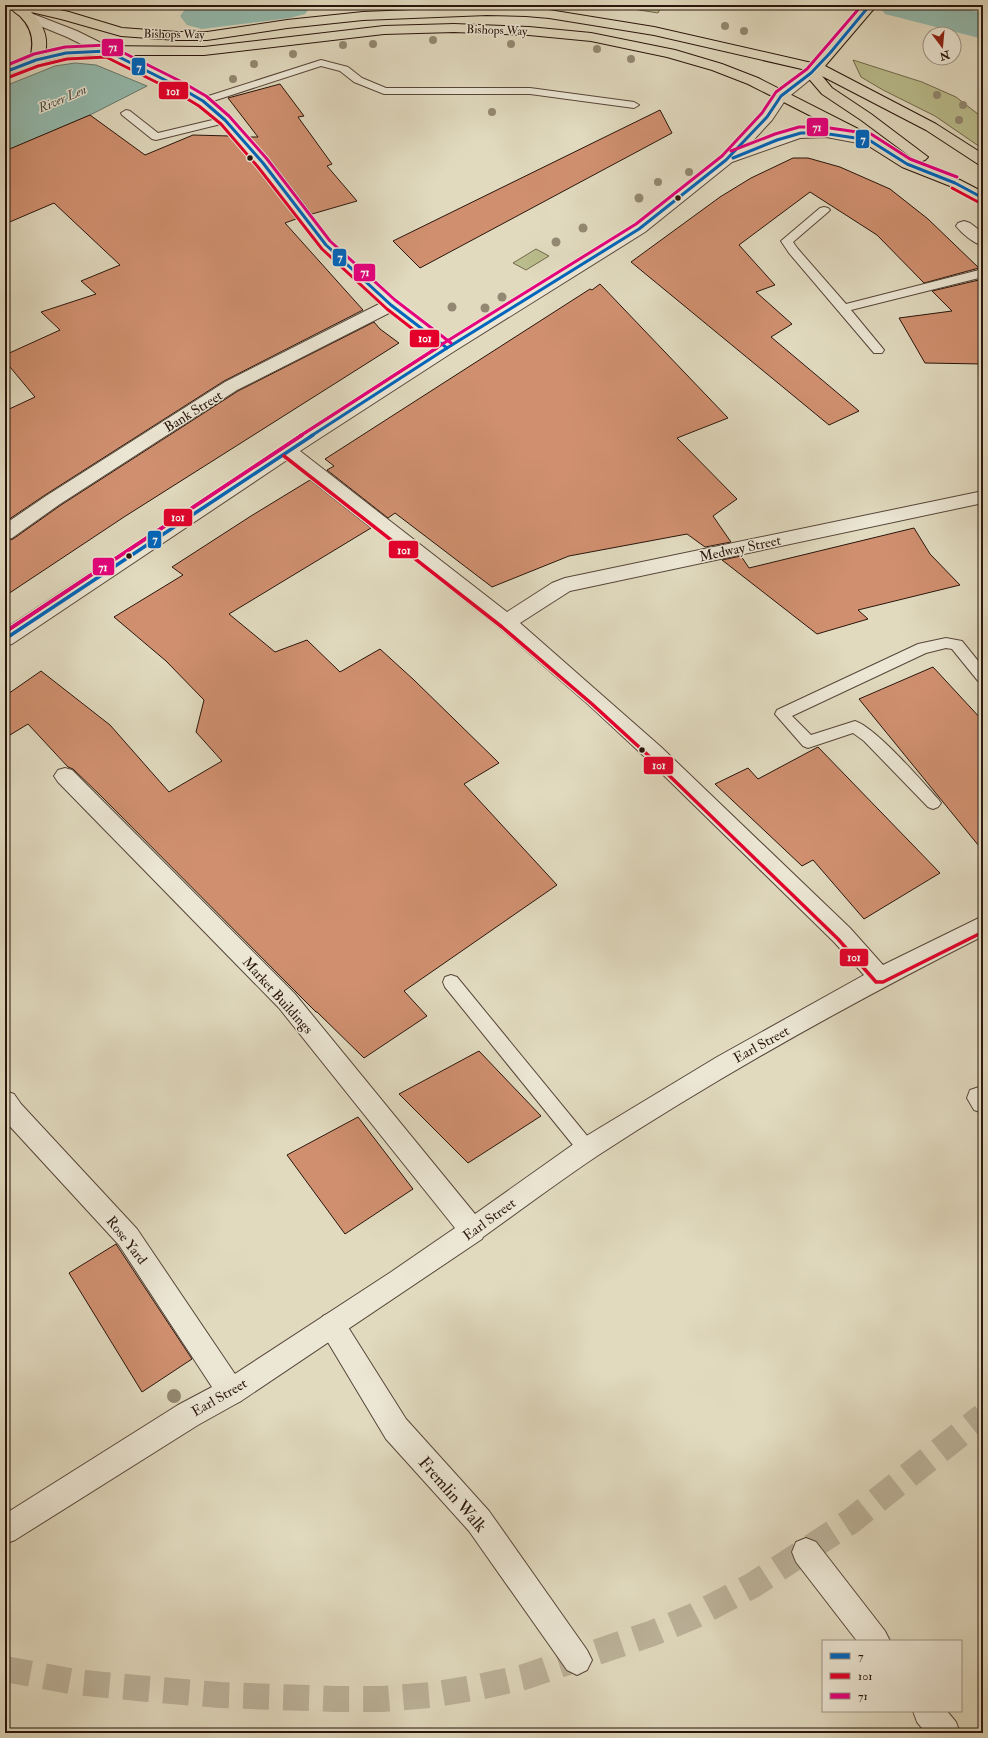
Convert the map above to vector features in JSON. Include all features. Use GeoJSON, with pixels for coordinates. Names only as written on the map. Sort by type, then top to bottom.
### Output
{"type":"FeatureCollection","features":[{"type":"Feature","properties":{"kind":"highway","name":"Bishops Way"},"geometry":{"type":"LineString","coordinates":[[16,5],[64,15],[122,32],[177,36],[220,34],[287,24],[363,16],[487,11],[550,14],[654,31],[814,70],[931,127],[983,162]]}},
{"type":"Feature","properties":{"kind":"highway"},"geometry":{"type":"LineString","coordinates":[[16,5],[28,16],[41,36],[40,50],[36,60]]}},
{"type":"Feature","properties":{"kind":"highway"},"geometry":{"type":"LineString","coordinates":[[870,5],[814,70],[827,91],[866,117],[955,183],[983,198]]}},
{"type":"Feature","properties":{"kind":"highway","name":"Bishops Way"},"geometry":{"type":"LineString","coordinates":[[5,72],[36,60],[66,53],[107,51],[174,53],[204,51],[384,30],[454,28],[529,31],[591,37],[670,53],[717,67],[747,79],[868,140],[906,164],[955,183]]}},
{"type":"Feature","properties":{"kind":"street"},"geometry":{"type":"LineString","coordinates":[[28,16],[72,34],[179,87],[203,101],[225,120],[263,163],[326,245],[391,305],[447,348]]}},
{"type":"Feature","properties":{"kind":"street"},"geometry":{"type":"LineString","coordinates":[[5,639],[288,451],[447,348],[639,229],[726,160],[767,117],[781,96],[814,70]]}},
{"type":"Feature","properties":{"kind":"street"},"geometry":{"type":"LineString","coordinates":[[726,160],[777,140],[801,133],[822,133],[868,140]]}},
{"type":"Feature","properties":{"kind":"street"},"geometry":{"type":"LineString","coordinates":[[964,226],[983,241]]}},
{"type":"Feature","properties":{"kind":"street","name":"Bank Street"},"geometry":{"type":"LineString","coordinates":[[5,533],[53,500],[231,386],[391,305]]}},
{"type":"Feature","properties":{"kind":"street"},"geometry":{"type":"LineString","coordinates":[[288,451],[506,622],[654,753],[842,935],[880,978]]}},
{"type":"Feature","properties":{"kind":"street","name":"Medway Street"},"geometry":{"type":"LineString","coordinates":[[506,622],[565,585],[983,496]]}},
{"type":"Feature","properties":{"kind":"street","name":"Market Buildings"},"geometry":{"type":"LineString","coordinates":[[65,776],[287,1001],[472,1231]]}},
{"type":"Feature","properties":{"kind":"street","name":"Earl Street"},"geometry":{"type":"LineString","coordinates":[[5,1530],[188,1415],[230,1392],[400,1281],[587,1149],[725,1064],[880,978],[983,925]]}},
{"type":"Feature","properties":{"kind":"street","name":"Rose Yard"},"geometry":{"type":"LineString","coordinates":[[5,1102],[128,1237],[230,1392]]}},
{"type":"Feature","properties":{"kind":"street","name":"Fremlin Walk"},"geometry":{"type":"LineString","coordinates":[[332,1325],[396,1429],[479,1521],[577,1660]]}},
{"type":"Feature","properties":{"kind":"street"},"geometry":{"type":"LineString","coordinates":[[806,1552],[874,1640]]}},
{"type":"Feature","properties":{"kind":"street"},"geometry":{"type":"LineString","coordinates":[[929,1712],[945,1733]]}},
{"type":"Feature","properties":{"kind":"lane"},"geometry":{"type":"LineString","coordinates":[[203,101],[321,63],[344,69],[358,80],[384,91],[530,91],[634,104]]}},
{"type":"Feature","properties":{"kind":"lane"},"geometry":{"type":"LineString","coordinates":[[126,113],[156,137],[225,120]]}},
{"type":"Feature","properties":{"kind":"lane"},"geometry":{"type":"LineString","coordinates":[[824,210],[788,241],[793,251],[878,350]]}},
{"type":"Feature","properties":{"kind":"lane"},"geometry":{"type":"LineString","coordinates":[[843,308],[983,273]]}},
{"type":"Feature","properties":{"kind":"lane"},"geometry":{"type":"LineString","coordinates":[[933,803],[869,737],[855,727],[808,742],[782,714],[922,648],[946,643],[958,645],[983,677]]}},
{"type":"Feature","properties":{"kind":"lane"},"geometry":{"type":"LineString","coordinates":[[451,982],[587,1149]]}},
{"type":"Feature","properties":{"kind":"green space"},"geometry":{"type":"Polygon","coordinates":[[[608,5],[662,5],[658,13],[608,5]]]}},
{"type":"Feature","properties":{"kind":"green space"},"geometry":{"type":"Polygon","coordinates":[[[853,60],[922,82],[956,97],[983,118],[983,149],[935,116],[883,90],[861,77],[853,60]]]}},
{"type":"Feature","properties":{"kind":"green space"},"geometry":{"type":"Polygon","coordinates":[[[536,249],[549,256],[526,270],[513,263],[536,249]]]}},
{"type":"Feature","properties":{"kind":"water"},"geometry":{"type":"Polygon","coordinates":[[[75,63],[96,65],[147,86],[90,115],[5,151],[5,86],[55,66],[75,63]]]}},
{"type":"Feature","properties":{"kind":"building"},"geometry":{"type":"Polygon","coordinates":[[[280,84],[304,116],[298,117],[332,164],[327,166],[357,201],[312,214],[269,159],[249,137],[258,137],[228,98],[280,84]]]}},
{"type":"Feature","properties":{"kind":"building"},"geometry":{"type":"Polygon","coordinates":[[[660,110],[672,133],[420,268],[393,241],[660,110]]]}},
{"type":"Feature","properties":{"kind":"building"},"geometry":{"type":"Polygon","coordinates":[[[90,115],[145,155],[193,135],[230,136],[257,167],[296,219],[285,223],[363,310],[224,381],[5,522],[5,411],[35,397],[5,361],[5,355],[60,330],[41,312],[96,294],[81,281],[120,265],[54,203],[5,224],[5,151],[90,115]]]}},
{"type":"Feature","properties":{"kind":"building"},"geometry":{"type":"Polygon","coordinates":[[[793,158],[808,158],[840,167],[890,189],[928,219],[979,268],[924,283],[877,235],[810,192],[739,245],[775,285],[756,292],[792,324],[771,337],[859,411],[829,425],[631,262],[720,197],[751,178],[793,158]]]}},
{"type":"Feature","properties":{"kind":"building"},"geometry":{"type":"Polygon","coordinates":[[[983,279],[983,364],[925,363],[899,318],[952,311],[932,291],[983,279]]]}},
{"type":"Feature","properties":{"kind":"building"},"geometry":{"type":"Polygon","coordinates":[[[600,284],[728,418],[677,438],[737,499],[713,516],[731,542],[705,547],[687,534],[569,556],[492,587],[395,513],[388,518],[327,470],[334,466],[325,459],[600,284]]]}},
{"type":"Feature","properties":{"kind":"building"},"geometry":{"type":"Polygon","coordinates":[[[374,322],[380,329],[399,343],[124,517],[5,596],[5,541],[13,539],[61,505],[238,391],[374,322]]]}},
{"type":"Feature","properties":{"kind":"building"},"geometry":{"type":"Polygon","coordinates":[[[310,480],[371,528],[229,614],[275,652],[307,640],[340,672],[380,649],[499,763],[464,784],[557,885],[404,991],[427,1016],[364,1058],[316,1012],[100,795],[73,769],[68,767],[28,724],[5,738],[5,696],[41,671],[110,725],[169,792],[222,761],[196,732],[204,700],[166,661],[114,617],[183,575],[172,567],[310,480]]]}},
{"type":"Feature","properties":{"kind":"building"},"geometry":{"type":"Polygon","coordinates":[[[914,528],[930,554],[960,585],[858,610],[868,619],[817,634],[722,560],[741,556],[749,568],[914,528]]]}},
{"type":"Feature","properties":{"kind":"building"},"geometry":{"type":"Polygon","coordinates":[[[933,667],[983,721],[983,851],[859,699],[933,667]]]}},
{"type":"Feature","properties":{"kind":"building"},"geometry":{"type":"Polygon","coordinates":[[[818,747],[940,873],[864,919],[813,860],[802,866],[715,784],[748,768],[758,779],[818,747]]]}},
{"type":"Feature","properties":{"kind":"building"},"geometry":{"type":"Polygon","coordinates":[[[479,1051],[541,1116],[468,1163],[399,1094],[479,1051]]]}},
{"type":"Feature","properties":{"kind":"building"},"geometry":{"type":"Polygon","coordinates":[[[358,1117],[413,1189],[345,1234],[287,1155],[358,1117]]]}},
{"type":"Feature","properties":{"kind":"building"},"geometry":{"type":"Polygon","coordinates":[[[116,1244],[192,1359],[142,1392],[69,1273],[116,1244]]]}},
{"type":"Feature","properties":{"kind":"waterway","name":"River Len"},"geometry":{"type":"LineString","coordinates":[[202,16],[290,5]]}},
{"type":"Feature","properties":{"kind":"waterway"},"geometry":{"type":"LineString","coordinates":[[900,5],[983,26]]}},
{"type":"Feature","properties":{"kind":"tunnel"},"geometry":{"type":"LineString","coordinates":[[5,1669],[75,1682],[148,1689],[220,1695],[335,1699],[382,1699],[431,1695],[479,1687],[524,1677],[653,1633],[694,1616],[753,1585],[851,1521],[983,1416]]}},
{"type":"Feature","properties":{"kind":"transit line","name":"71"},"geometry":{"type":"LineString","coordinates":[[5,632],[285,446],[444,343],[636,224],[722,156],[762,113],[776,92],[807,69],[862,5]]}},
{"type":"Feature","properties":{"kind":"transit line","name":"7"},"geometry":{"type":"LineString","coordinates":[[5,639],[288,451],[447,348],[639,229],[726,160],[767,117],[781,96],[811,73],[830,53],[870,5]]}},
{"type":"Feature","properties":{"kind":"transit line","name":"71"},"geometry":{"type":"LineString","coordinates":[[5,66],[34,54],[65,47],[108,45],[182,82],[206,96],[229,116],[267,159],[330,241],[395,300],[451,343]]}},
{"type":"Feature","properties":{"kind":"transit line","name":"7"},"geometry":{"type":"LineString","coordinates":[[5,72],[36,60],[66,53],[107,51],[179,87],[203,101],[225,120],[263,163],[326,245],[391,305],[447,348]]}},
{"type":"Feature","properties":{"kind":"transit line","name":"101"},"geometry":{"type":"LineString","coordinates":[[5,632],[285,446],[437,348],[387,309],[322,249],[258,167],[221,124],[199,106],[176,92],[106,57],[67,59],[38,66],[7,78]]}},
{"type":"Feature","properties":{"kind":"transit line","name":"71"},"geometry":{"type":"LineString","coordinates":[[731,151],[775,134],[799,127],[823,127],[871,134],[910,159],[957,177]]}},
{"type":"Feature","properties":{"kind":"transit line","name":"7"},"geometry":{"type":"LineString","coordinates":[[733,158],[777,140],[801,133],[822,133],[869,140],[907,164],[955,183],[983,198]]}},
{"type":"Feature","properties":{"kind":"transit line","name":"101"},"geometry":{"type":"LineString","coordinates":[[952,188],[980,203]]}},
{"type":"Feature","properties":{"kind":"transit line","name":"101"},"geometry":{"type":"LineString","coordinates":[[284,456],[502,627],[592,704],[650,757],[838,939],[876,982],[883,982],[983,932]]}}]}
